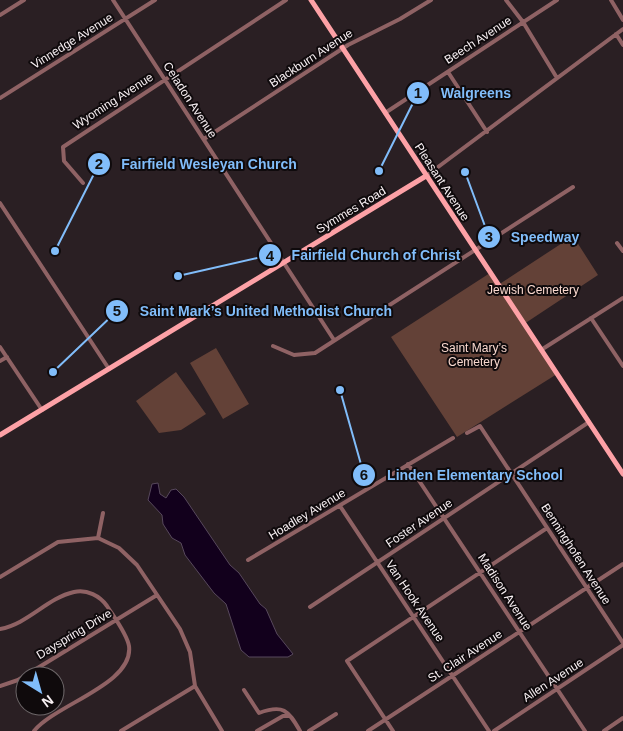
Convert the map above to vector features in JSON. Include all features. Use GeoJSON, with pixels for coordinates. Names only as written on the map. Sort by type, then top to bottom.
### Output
{"type":"FeatureCollection","features":[{"type":"Feature","properties":{"kind":"main road","name":"Pleasant Avenue"},"geometry":{"type":"LineString","coordinates":[[311,0],[623,474]]}},
{"type":"Feature","properties":{"kind":"main road","name":"Symmes Road"},"geometry":{"type":"LineString","coordinates":[[0,435],[426,176]]}},
{"type":"Feature","properties":{"kind":"street"},"geometry":{"type":"LineString","coordinates":[[0,15],[24,0]]}},
{"type":"Feature","properties":{"kind":"street","name":"Celadon Avenue"},"geometry":{"type":"LineString","coordinates":[[112,0],[284,262]]}},
{"type":"Feature","properties":{"kind":"street","name":"Vinnedge Avenue"},"geometry":{"type":"LineString","coordinates":[[0,98],[155,0]]}},
{"type":"Feature","properties":{"kind":"street","name":"Wyoming Avenue"},"geometry":{"type":"LineString","coordinates":[[83,183],[64,161],[63,147],[286,0]]}},
{"type":"Feature","properties":{"kind":"street","name":"Blackburn Avenue"},"geometry":{"type":"LineString","coordinates":[[204,139],[343,48],[431,0]]}},
{"type":"Feature","properties":{"kind":"street"},"geometry":{"type":"LineString","coordinates":[[506,0],[523,22],[558,78]]}},
{"type":"Feature","properties":{"kind":"street","name":"Beech Avenue"},"geometry":{"type":"LineString","coordinates":[[385,113],[557,0]]}},
{"type":"Feature","properties":{"kind":"street"},"geometry":{"type":"LineString","coordinates":[[611,0],[623,20]]}},
{"type":"Feature","properties":{"kind":"street","name":"Symmes Road"},"geometry":{"type":"LineString","coordinates":[[426,176],[623,29]]}},
{"type":"Feature","properties":{"kind":"street"},"geometry":{"type":"LineString","coordinates":[[616,34],[623,45]]}},
{"type":"Feature","properties":{"kind":"street"},"geometry":{"type":"LineString","coordinates":[[448,72],[487,132]]}},
{"type":"Feature","properties":{"kind":"street"},"geometry":{"type":"LineString","coordinates":[[273,346],[300,356],[315,353],[573,186]]}},
{"type":"Feature","properties":{"kind":"street"},"geometry":{"type":"LineString","coordinates":[[0,202],[109,369]]}},
{"type":"Feature","properties":{"kind":"street"},"geometry":{"type":"LineString","coordinates":[[617,243],[623,251]]}},
{"type":"Feature","properties":{"kind":"street"},"geometry":{"type":"LineString","coordinates":[[284,262],[334,340]]}},
{"type":"Feature","properties":{"kind":"street"},"geometry":{"type":"LineString","coordinates":[[541,350],[623,298]]}},
{"type":"Feature","properties":{"kind":"street"},"geometry":{"type":"LineString","coordinates":[[591,318],[623,366]]}},
{"type":"Feature","properties":{"kind":"street"},"geometry":{"type":"LineString","coordinates":[[0,347],[42,410]]}},
{"type":"Feature","properties":{"kind":"street"},"geometry":{"type":"LineString","coordinates":[[0,361],[6,357]]}},
{"type":"Feature","properties":{"kind":"street","name":"Foster Avenue"},"geometry":{"type":"LineString","coordinates":[[310,607],[589,422]]}},
{"type":"Feature","properties":{"kind":"street","name":"Benninghofen Avenue"},"geometry":{"type":"LineString","coordinates":[[467,433],[480,426],[623,644]]}},
{"type":"Feature","properties":{"kind":"street","name":"Hoadley Avenue"},"geometry":{"type":"LineString","coordinates":[[248,560],[454,438]]}},
{"type":"Feature","properties":{"kind":"street","name":"Madison Avenue"},"geometry":{"type":"LineString","coordinates":[[408,464],[586,731]]}},
{"type":"Feature","properties":{"kind":"street","name":"Van Hook Avenue"},"geometry":{"type":"LineString","coordinates":[[340,506],[489,731]]}},
{"type":"Feature","properties":{"kind":"street"},"geometry":{"type":"LineString","coordinates":[[98,538],[103,512]]}},
{"type":"Feature","properties":{"kind":"street"},"geometry":{"type":"LineString","coordinates":[[393,731],[347,661],[547,528]]}},
{"type":"Feature","properties":{"kind":"street"},"geometry":{"type":"LineString","coordinates":[[0,577],[58,542],[98,538],[128,555],[187,641],[195,686],[222,731]]}},
{"type":"Feature","properties":{"kind":"street","name":"St. Clair Avenue"},"geometry":{"type":"LineString","coordinates":[[368,731],[623,564]]}},
{"type":"Feature","properties":{"kind":"street"},"geometry":{"type":"LineString","coordinates":[[0,629],[17,623],[61,597],[75,592],[97,596],[107,606],[127,639],[129,653],[126,665],[115,677],[46,719],[34,731]]}},
{"type":"Feature","properties":{"kind":"street","name":"Dayspring Drive"},"geometry":{"type":"LineString","coordinates":[[0,686],[18,680],[157,595]]}},
{"type":"Feature","properties":{"kind":"street","name":"Allen Avenue"},"geometry":{"type":"LineString","coordinates":[[494,731],[623,644]]}},
{"type":"Feature","properties":{"kind":"street"},"geometry":{"type":"LineString","coordinates":[[121,731],[195,686]]}},
{"type":"Feature","properties":{"kind":"street"},"geometry":{"type":"LineString","coordinates":[[244,690],[259,713],[272,708],[282,709],[292,717],[300,731]]}},
{"type":"Feature","properties":{"kind":"street"},"geometry":{"type":"LineString","coordinates":[[309,731],[336,714]]}},
{"type":"Feature","properties":{"kind":"street"},"geometry":{"type":"LineString","coordinates":[[257,731],[283,716],[292,717]]}},
{"type":"Feature","properties":{"kind":"street"},"geometry":{"type":"LineString","coordinates":[[604,731],[623,718]]}},
{"type":"Feature","properties":{"kind":"green space","name":"Saint Mary’s Cemetery"},"geometry":{"type":"Polygon","coordinates":[[[573,236],[598,275],[524,324],[557,374],[457,437],[391,337],[490,273],[498,285],[573,236]]]}},
{"type":"Feature","properties":{"kind":"green space"},"geometry":{"type":"Polygon","coordinates":[[[216,348],[249,404],[223,419],[190,363],[216,348]]]}},
{"type":"Feature","properties":{"kind":"green space"},"geometry":{"type":"Polygon","coordinates":[[[176,372],[206,414],[181,430],[159,433],[136,401],[176,372]]]}},
{"type":"Feature","properties":{"kind":"shaded area"},"geometry":{"type":"Polygon","coordinates":[[[158,483],[160,494],[166,498],[171,490],[176,489],[184,497],[230,565],[239,573],[260,604],[266,609],[277,634],[293,654],[288,657],[249,657],[241,650],[226,604],[214,593],[185,555],[181,543],[172,538],[163,524],[162,515],[148,500],[152,484],[158,483]]]}},
{"type":"Feature","properties":{"kind":"place","name":"Walgreens"},"geometry":{"type":"Point","coordinates":[379,171]}},
{"type":"Feature","properties":{"kind":"place","name":"Speedway"},"geometry":{"type":"Point","coordinates":[465,172]}},
{"type":"Feature","properties":{"kind":"place","name":"Fairfield Wesleyan Church"},"geometry":{"type":"Point","coordinates":[55,251]}},
{"type":"Feature","properties":{"kind":"place","name":"Fairfield Church of Christ"},"geometry":{"type":"Point","coordinates":[178,276]}},
{"type":"Feature","properties":{"kind":"place","name":"Saint Mark’s United Methodist Church"},"geometry":{"type":"Point","coordinates":[53,372]}},
{"type":"Feature","properties":{"kind":"place","name":"Linden Elementary School"},"geometry":{"type":"Point","coordinates":[340,390]}},
{"type":"Feature","properties":{"kind":"park label","name":"Jewish Cemetery"},"geometry":{"type":"Point","coordinates":[533,290]}}]}
